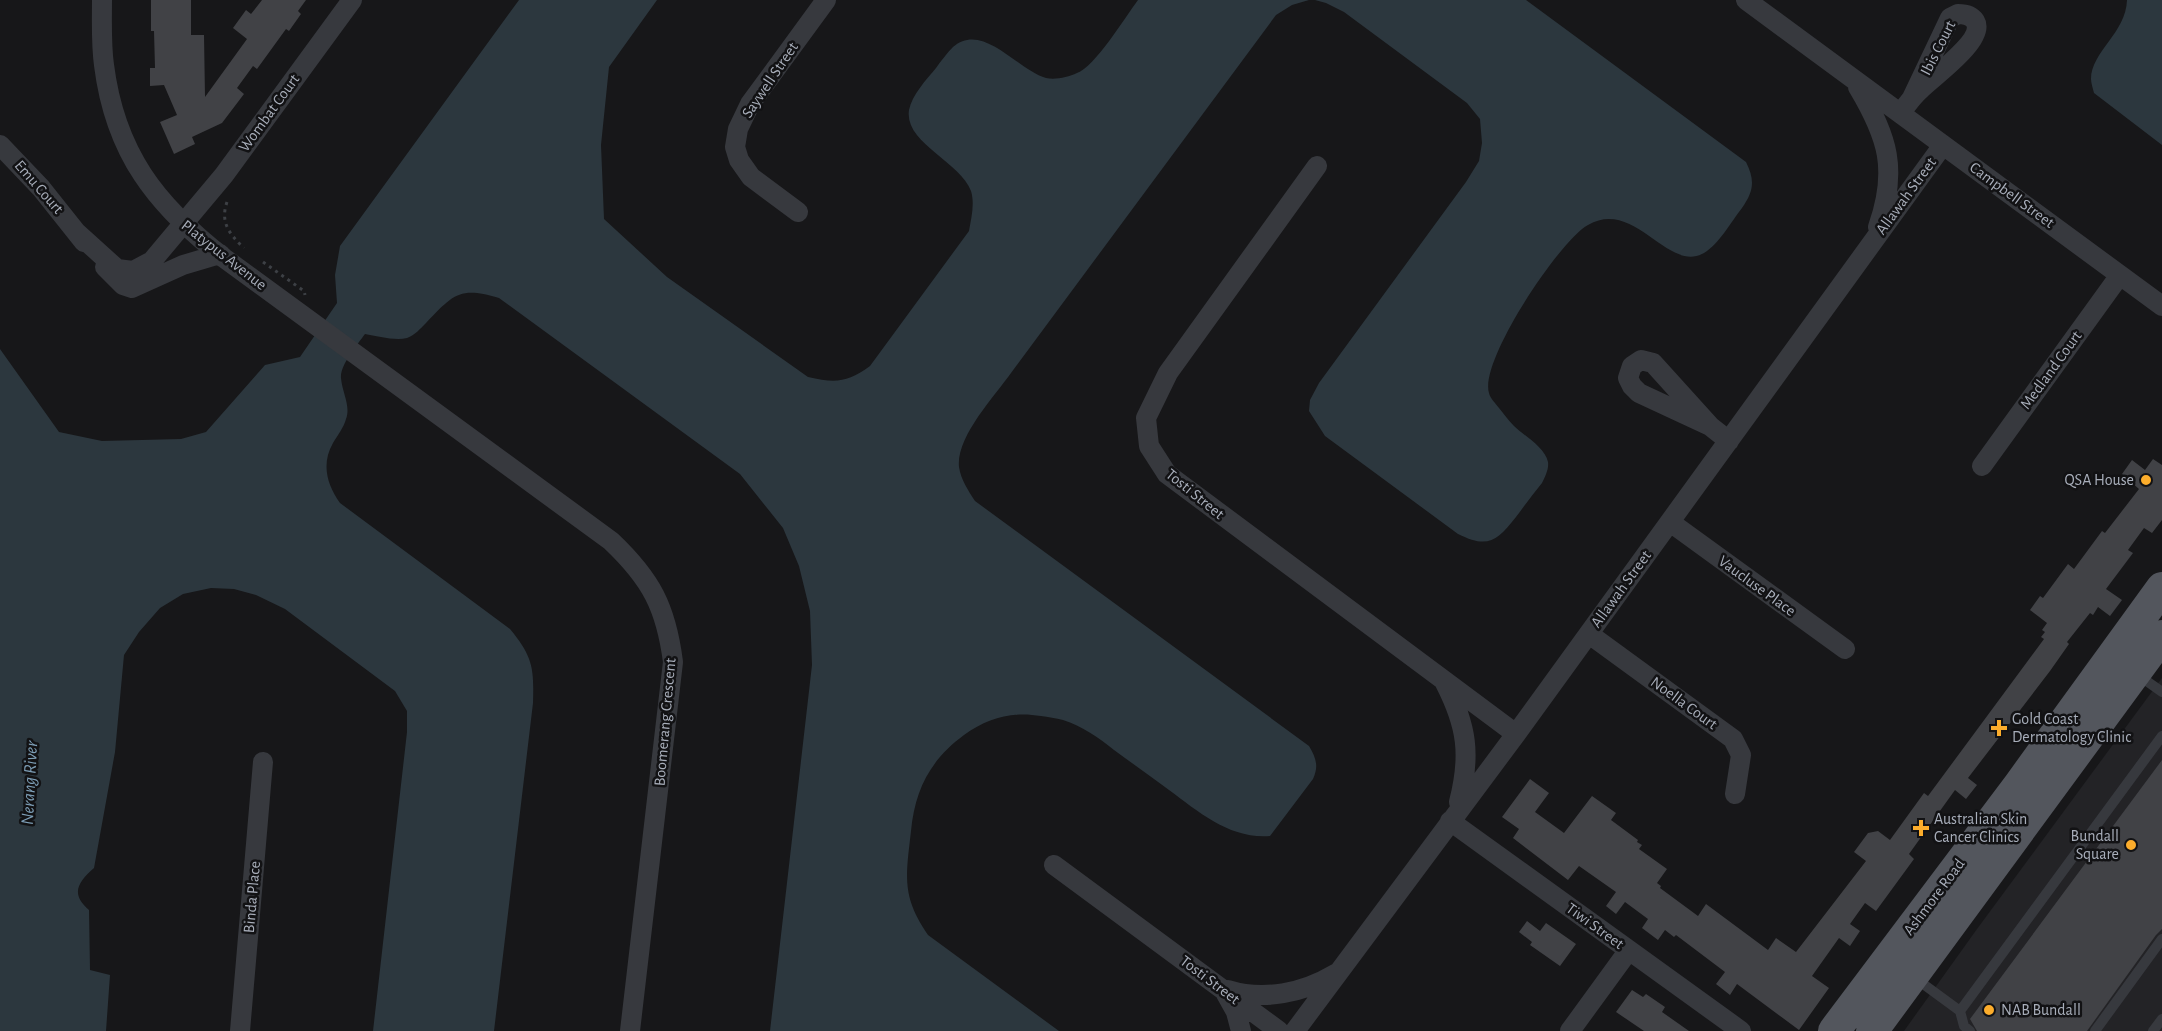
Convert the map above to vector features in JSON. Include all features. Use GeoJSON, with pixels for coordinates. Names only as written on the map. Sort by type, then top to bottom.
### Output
{"type":"FeatureCollection","features":[{"type":"Feature","properties":{"kind":"main road","name":"Ashmore Road"},"geometry":{"type":"LineString","coordinates":[[1834,1031],[2019,785],[2162,588]]}},
{"type":"Feature","properties":{"kind":"main road","name":"Ashmore Road"},"geometry":{"type":"LineString","coordinates":[[1872,1031],[2162,636]]}},
{"type":"Feature","properties":{"kind":"street","name":"Platypus Avenue"},"geometry":{"type":"LineString","coordinates":[[102,0],[103,62],[108,95],[118,128],[141,174],[183,223],[220,254],[318,326]]}},
{"type":"Feature","properties":{"kind":"street","name":"Wombat Court"},"geometry":{"type":"LineString","coordinates":[[183,223],[224,175],[352,0]]}},
{"type":"Feature","properties":{"kind":"street","name":"Saywell Street"},"geometry":{"type":"LineString","coordinates":[[798,212],[751,177],[739,160],[735,147],[738,129],[750,104],[826,0]]}},
{"type":"Feature","properties":{"kind":"street","name":"Campbell Street"},"geometry":{"type":"LineString","coordinates":[[1746,0],[1853,79],[1906,106],[1943,145],[2162,306]]}},
{"type":"Feature","properties":{"kind":"street"},"geometry":{"type":"LineString","coordinates":[[1853,79],[1878,122],[1885,141],[1888,161],[1886,202],[1872,243]]}},
{"type":"Feature","properties":{"kind":"street","name":"Emu Court"},"geometry":{"type":"LineString","coordinates":[[0,145],[41,188],[105,268],[120,283],[129,288],[191,262],[220,254]]}},
{"type":"Feature","properties":{"kind":"street","name":"Allawah Street"},"geometry":{"type":"LineString","coordinates":[[1295,1031],[1516,734],[1943,145]]}},
{"type":"Feature","properties":{"kind":"street","name":"Tosti Street"},"geometry":{"type":"LineString","coordinates":[[1317,166],[1168,373],[1146,418],[1149,446],[1167,474],[1516,734]]}},
{"type":"Feature","properties":{"kind":"street","name":"Emu Court"},"geometry":{"type":"LineString","coordinates":[[76,232],[114,267],[129,272],[146,265],[159,255],[183,223]]}},
{"type":"Feature","properties":{"kind":"street","name":"Medland Court"},"geometry":{"type":"LineString","coordinates":[[1982,466],[2120,275]]}},
{"type":"Feature","properties":{"kind":"street","name":"Boomerang Crescent"},"geometry":{"type":"LineString","coordinates":[[318,326],[610,542],[632,561],[651,587],[664,613],[673,662],[671,687],[630,1031]]}},
{"type":"Feature","properties":{"kind":"street"},"geometry":{"type":"LineString","coordinates":[[1710,426],[1729,441]]}},
{"type":"Feature","properties":{"kind":"street","name":"Vaucluse Place"},"geometry":{"type":"LineString","coordinates":[[1670,522],[1845,649]]}},
{"type":"Feature","properties":{"kind":"street","name":"Noella Court"},"geometry":{"type":"LineString","coordinates":[[1589,634],[1733,739],[1741,755],[1735,794]]}},
{"type":"Feature","properties":{"kind":"street"},"geometry":{"type":"LineString","coordinates":[[1444,681],[1460,716],[1466,742],[1466,774],[1453,817]]}},
{"type":"Feature","properties":{"kind":"street","name":"Binda Place"},"geometry":{"type":"LineString","coordinates":[[240,1031],[263,762]]}},
{"type":"Feature","properties":{"kind":"street","name":"Tiwi Street"},"geometry":{"type":"LineString","coordinates":[[1453,817],[1741,1031]]}},
{"type":"Feature","properties":{"kind":"street","name":"Tosti Street"},"geometry":{"type":"LineString","coordinates":[[1054,865],[1279,1031]]}},
{"type":"Feature","properties":{"kind":"street"},"geometry":{"type":"LineString","coordinates":[[1570,1031],[1629,950]]}},
{"type":"Feature","properties":{"kind":"street"},"geometry":{"type":"LineString","coordinates":[[1220,988],[1255,995],[1278,994],[1306,987],[1338,973]]}},
{"type":"Feature","properties":{"kind":"street"},"geometry":{"type":"LineString","coordinates":[[1220,988],[1231,1001],[1241,1031]]}},
{"type":"Feature","properties":{"kind":"lane"},"geometry":{"type":"LineString","coordinates":[[2135,673],[2162,692]]}},
{"type":"Feature","properties":{"kind":"lane"},"geometry":{"type":"LineString","coordinates":[[1960,1011],[2162,736]]}},
{"type":"Feature","properties":{"kind":"lane"},"geometry":{"type":"LineString","coordinates":[[2095,1031],[2162,939]]}},
{"type":"Feature","properties":{"kind":"lane"},"geometry":{"type":"LineString","coordinates":[[1912,976],[1960,1011],[1964,1026],[1970,1031]]}},
{"type":"Feature","properties":{"kind":"lane"},"geometry":{"type":"LineString","coordinates":[[2153,1031],[2162,1019]]}},
{"type":"Feature","properties":{"kind":"path"},"geometry":{"type":"LineString","coordinates":[[231,195],[224,209],[225,226],[244,248]]}},
{"type":"Feature","properties":{"kind":"path"},"geometry":{"type":"LineString","coordinates":[[261,261],[304,291],[306,299]]}},
{"type":"Feature","properties":{"kind":"shaded area"},"geometry":{"type":"Polygon","coordinates":[[[2162,678],[2162,1031],[1904,1031],[1977,929],[2162,678]]]}},
{"type":"Feature","properties":{"kind":"water","name":"Nerang River"},"geometry":{"type":"Polygon","coordinates":[[[519,0],[657,0],[609,67],[601,145],[604,219],[667,277],[808,377],[833,381],[847,379],[870,366],[969,231],[973,206],[971,191],[956,170],[915,132],[910,122],[909,110],[916,93],[953,47],[964,41],[976,40],[988,43],[1046,78],[1066,77],[1084,69],[1092,62],[1138,0],[1309,0],[1292,5],[1276,15],[986,405],[963,443],[960,455],[961,476],[975,501],[1309,746],[1316,762],[1313,779],[1270,836],[1255,836],[1216,823],[1096,737],[1060,719],[1020,714],[991,720],[964,735],[942,755],[926,777],[913,816],[907,873],[909,897],[913,909],[928,935],[1059,1031],[770,1031],[812,665],[810,611],[799,566],[783,528],[740,474],[499,298],[485,294],[465,293],[450,300],[417,332],[407,338],[392,339],[365,334],[341,373],[347,414],[344,425],[329,451],[327,474],[340,503],[510,629],[528,655],[533,681],[533,703],[494,1031],[373,1031],[407,732],[407,711],[395,691],[285,609],[256,595],[234,589],[211,588],[183,594],[160,608],[139,632],[124,655],[115,752],[94,868],[78,888],[80,899],[89,910],[90,970],[110,975],[106,1031],[0,1031],[0,349],[59,432],[102,441],[181,439],[206,432],[265,365],[300,357],[337,303],[335,275],[340,246],[519,0]]]}},
{"type":"Feature","properties":{"kind":"water"},"geometry":{"type":"Polygon","coordinates":[[[1315,0],[1526,0],[1746,162],[1751,174],[1751,191],[1746,202],[1720,238],[1704,253],[1691,257],[1677,254],[1636,228],[1621,221],[1605,219],[1588,225],[1575,235],[1542,276],[1524,303],[1496,355],[1489,377],[1489,393],[1512,424],[1543,451],[1548,467],[1542,483],[1516,517],[1497,537],[1485,542],[1468,539],[1458,534],[1325,436],[1309,411],[1310,400],[1319,383],[1466,182],[1479,161],[1482,143],[1480,119],[1467,103],[1344,12],[1315,0]]]}},
{"type":"Feature","properties":{"kind":"water"},"geometry":{"type":"Polygon","coordinates":[[[2127,0],[2162,0],[2162,145],[2094,93],[2092,86],[2091,79],[2096,60],[2121,22],[2127,0]]]}},
{"type":"Feature","properties":{"kind":"building"},"geometry":{"type":"Polygon","coordinates":[[[151,0],[191,0],[191,35],[204,35],[205,97],[247,39],[233,28],[246,10],[251,14],[262,0],[306,0],[298,11],[301,14],[289,31],[286,29],[257,69],[253,66],[237,88],[244,94],[222,123],[192,137],[195,144],[174,154],[160,122],[177,115],[164,85],[150,86],[150,68],[155,68],[154,31],[151,31],[151,0]]]}},
{"type":"Feature","properties":{"kind":"building"},"geometry":{"type":"Polygon","coordinates":[[[2153,459],[2162,465],[2162,520],[2152,533],[2144,528],[2128,550],[2133,553],[2106,589],[2122,600],[2110,616],[2098,607],[2093,615],[2090,613],[2067,642],[2069,644],[2050,671],[1968,778],[1977,785],[1966,799],[1955,790],[1909,854],[1914,859],[1876,911],[1865,903],[1850,924],[1860,931],[1850,946],[1839,938],[1812,976],[1829,988],[1799,1030],[1737,984],[1730,995],[1716,984],[1725,972],[1676,935],[1674,937],[1665,930],[1658,940],[1642,928],[1648,919],[1625,902],[1616,914],[1606,906],[1616,892],[1579,866],[1568,880],[1513,838],[1519,829],[1502,817],[1530,779],[1549,793],[1535,812],[1564,833],[1592,796],[1616,813],[1611,820],[1638,840],[1637,842],[1642,845],[1639,849],[1667,869],[1657,883],[1661,886],[1660,888],[1698,916],[1706,904],[1768,950],[1776,938],[1796,952],[1866,861],[1854,852],[1868,833],[1878,831],[1890,840],[1924,793],[1928,796],[2044,639],[2041,637],[2045,632],[2042,630],[2047,623],[2030,610],[2040,596],[2043,598],[2068,564],[2074,569],[2102,531],[2105,533],[2139,489],[2122,474],[2132,460],[2145,470],[2153,459]]]}},
{"type":"Feature","properties":{"kind":"building","name":"Bundall Square"},"geometry":{"type":"Polygon","coordinates":[[[2162,760],[2162,929],[2087,1031],[1977,1031],[1970,1019],[2162,760]]]}},
{"type":"Feature","properties":{"kind":"building"},"geometry":{"type":"Polygon","coordinates":[[[1527,921],[1540,931],[1546,923],[1576,944],[1560,966],[1530,945],[1532,942],[1519,932],[1527,921]]]}},
{"type":"Feature","properties":{"kind":"building"},"geometry":{"type":"Polygon","coordinates":[[[1632,990],[1643,997],[1646,994],[1665,1007],[1662,1012],[1689,1031],[1644,1031],[1616,1012],[1632,990]]]}},
{"type":"Feature","properties":{"kind":"place","name":"QSA House"},"geometry":{"type":"Point","coordinates":[2146,480]}},
{"type":"Feature","properties":{"kind":"place","name":"Gold Coast Dermatology Clinic"},"geometry":{"type":"Point","coordinates":[1999,728]}},
{"type":"Feature","properties":{"kind":"place","name":"Australian Skin Cancer Clinics"},"geometry":{"type":"Point","coordinates":[1921,828]}},
{"type":"Feature","properties":{"kind":"place","name":"Bundall Square"},"geometry":{"type":"Point","coordinates":[2131,845]}},
{"type":"Feature","properties":{"kind":"place","name":"NAB Bundall"},"geometry":{"type":"Point","coordinates":[1989,1010]}}]}
